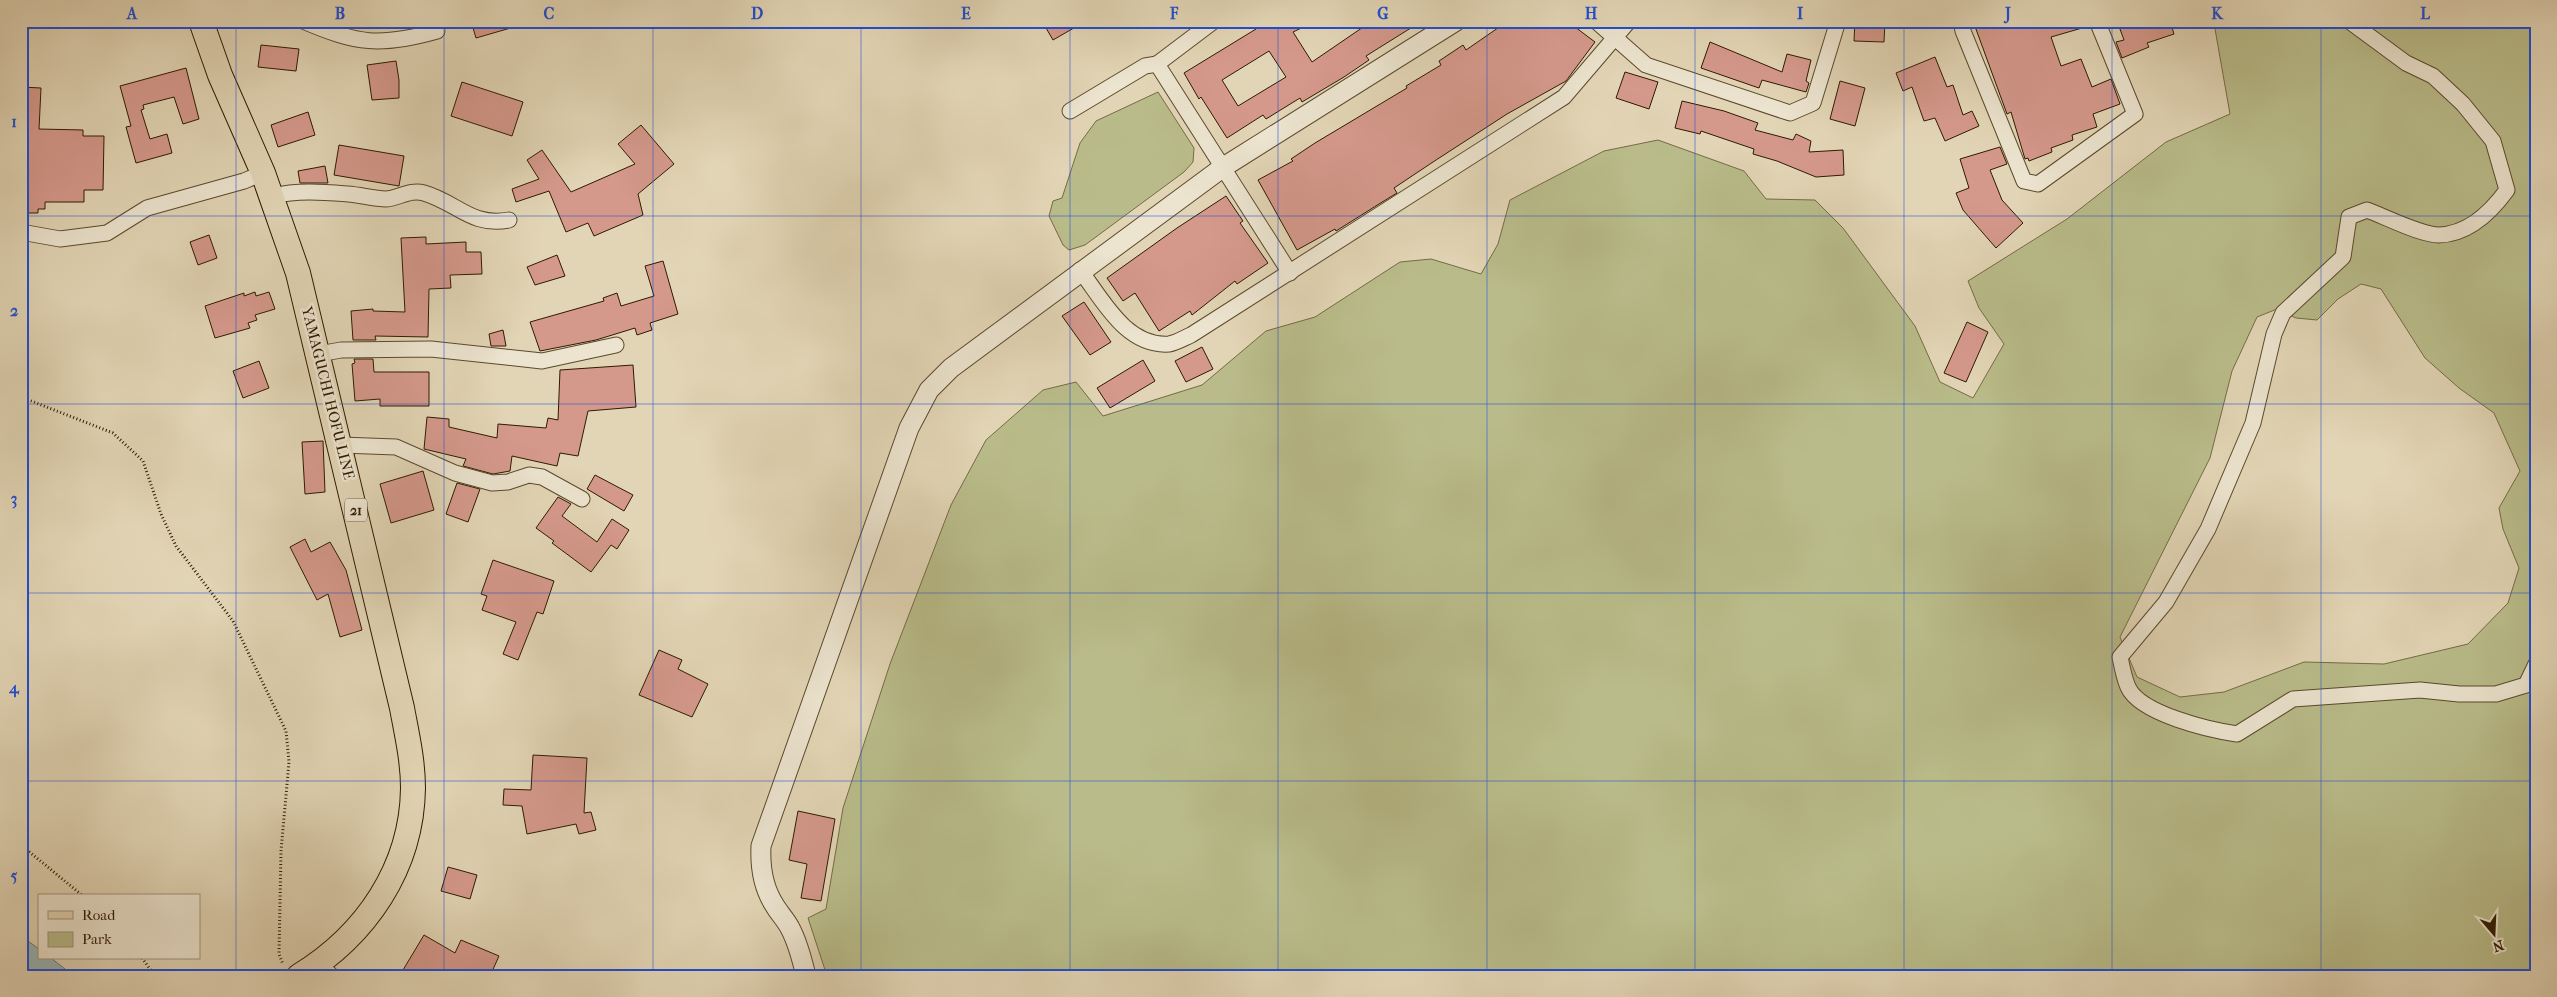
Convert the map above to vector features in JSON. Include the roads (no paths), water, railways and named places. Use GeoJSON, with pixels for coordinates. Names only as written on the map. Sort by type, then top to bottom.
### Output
{"type":"FeatureCollection","features":[{"type":"Feature","properties":{"kind":"main road","name":"YAMAGUCHI HOFU LINE"},"geometry":{"type":"LineString","coordinates":[[200,21],[220,76],[272,196],[298,274],[341,445],[402,708],[410,752],[413,787],[410,822],[402,854],[389,884],[372,912],[346,940],[308,972]]}},
{"type":"Feature","properties":{"kind":"street"},"geometry":{"type":"LineString","coordinates":[[303,21],[345,38],[378,42],[406,40],[437,31]]}},
{"type":"Feature","properties":{"kind":"street"},"geometry":{"type":"LineString","coordinates":[[1070,111],[1145,66],[1157,64],[1214,21]]}},
{"type":"Feature","properties":{"kind":"street"},"geometry":{"type":"LineString","coordinates":[[806,976],[796,941],[765,886],[760,866],[761,846],[909,428],[929,390],[951,368],[1080,270],[1222,168],[1456,21]]}},
{"type":"Feature","properties":{"kind":"street"},"geometry":{"type":"LineString","coordinates":[[1596,21],[1646,65],[1790,113],[1813,103],[1838,21]]}},
{"type":"Feature","properties":{"kind":"street"},"geometry":{"type":"LineString","coordinates":[[1080,270],[1126,330],[1149,342],[1170,344],[1191,335],[1564,97],[1629,21]]}},
{"type":"Feature","properties":{"kind":"street"},"geometry":{"type":"LineString","coordinates":[[1961,21],[1963,32],[2024,181],[2038,184],[2135,114],[2097,21]]}},
{"type":"Feature","properties":{"kind":"street"},"geometry":{"type":"LineString","coordinates":[[2349,21],[2406,63],[2432,76],[2464,104],[2493,141],[2507,190],[2490,213],[2476,223],[2439,235],[2418,230],[2367,210],[2349,217],[2343,257],[2283,313],[2274,334],[2253,423],[2208,529],[2166,602],[2120,657],[2128,689],[2154,710],[2214,730],[2237,734],[2293,699],[2420,690],[2459,694],[2496,694],[2526,685],[2536,664]]}},
{"type":"Feature","properties":{"kind":"street"},"geometry":{"type":"LineString","coordinates":[[1157,64],[1290,273]]}},
{"type":"Feature","properties":{"kind":"street"},"geometry":{"type":"LineString","coordinates":[[21,232],[60,239],[107,233],[147,208],[263,174]]}},
{"type":"Feature","properties":{"kind":"street"},"geometry":{"type":"LineString","coordinates":[[272,196],[296,191],[384,199],[406,193],[421,192],[439,199],[479,220],[494,223],[509,220]]}},
{"type":"Feature","properties":{"kind":"street"},"geometry":{"type":"LineString","coordinates":[[319,354],[341,350],[431,349],[542,361],[616,345]]}},
{"type":"Feature","properties":{"kind":"street"},"geometry":{"type":"LineString","coordinates":[[341,445],[396,447],[454,473],[492,483],[508,482],[529,475],[542,476],[582,499]]}},
{"type":"Feature","properties":{"kind":"water"},"geometry":{"type":"Polygon","coordinates":[[[21,936],[38,948],[38,960],[54,960],[74,976],[38,976],[21,963],[21,936]]]}}]}
